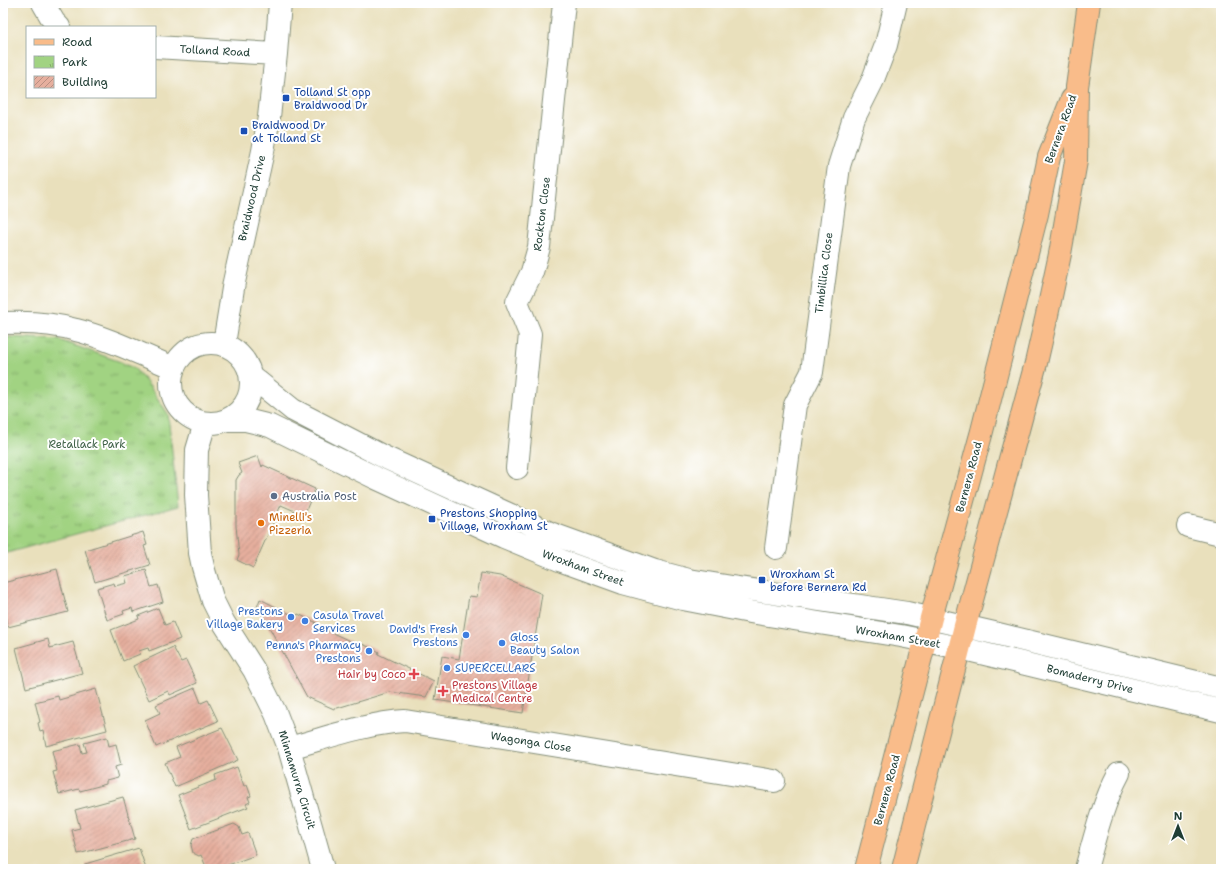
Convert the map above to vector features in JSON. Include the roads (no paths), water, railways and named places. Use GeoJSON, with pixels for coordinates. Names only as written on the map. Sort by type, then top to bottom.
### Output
{"type":"FeatureCollection","features":[{"type":"Feature","properties":{"kind":"main road","name":"Bernera Road"},"geometry":{"type":"LineString","coordinates":[[903,869],[1036,364],[1060,254],[1076,161],[1077,87],[1089,3]]}},
{"type":"Feature","properties":{"kind":"main road","name":"Bernera Road"},"geometry":{"type":"LineString","coordinates":[[866,869],[1005,342],[1037,214],[1049,157],[1077,87]]}},
{"type":"Feature","properties":{"kind":"street"},"geometry":{"type":"LineString","coordinates":[[43,3],[58,26]]}},
{"type":"Feature","properties":{"kind":"street","name":"Braidwood Drive"},"geometry":{"type":"LineString","coordinates":[[224,344],[234,282],[264,144],[271,102],[280,3]]}},
{"type":"Feature","properties":{"kind":"street","name":"Rockton Close"},"geometry":{"type":"LineString","coordinates":[[517,468],[530,334],[517,302],[532,272],[539,246],[564,3]]}},
{"type":"Feature","properties":{"kind":"street","name":"Timbillica Close"},"geometry":{"type":"LineString","coordinates":[[776,548],[795,405],[812,372],[839,166],[854,118],[872,82],[886,44],[896,3]]}},
{"type":"Feature","properties":{"kind":"street","name":"Tolland Road"},"geometry":{"type":"LineString","coordinates":[[156,47],[276,54]]}},
{"type":"Feature","properties":{"kind":"street"},"geometry":{"type":"LineString","coordinates":[[3,322],[50,324],[76,330],[101,337],[174,368]]}},
{"type":"Feature","properties":{"kind":"street"},"geometry":{"type":"LineString","coordinates":[[213,342],[224,344],[234,349],[242,356],[248,365],[252,376],[252,389],[247,402],[239,413],[228,420],[216,423],[205,423],[193,418],[183,411],[175,401],[171,389],[174,368],[182,355],[191,348],[201,344],[213,342]]}},
{"type":"Feature","properties":{"kind":"street","name":"Wroxham Street"},"geometry":{"type":"LineString","coordinates":[[252,376],[293,410],[384,458],[550,533],[628,562],[689,580],[907,613],[966,626]]}},
{"type":"Feature","properties":{"kind":"street","name":"Wroxham Street"},"geometry":{"type":"LineString","coordinates":[[228,420],[246,420],[270,426],[383,481],[504,537],[562,561],[623,583],[683,599],[960,648]]}},
{"type":"Feature","properties":{"kind":"street","name":"Minnamurra Circuit"},"geometry":{"type":"LineString","coordinates":[[205,423],[196,450],[196,494],[200,553],[203,567],[213,601],[224,623],[260,682],[276,714],[289,748],[323,869]]}},
{"type":"Feature","properties":{"kind":"street"},"geometry":{"type":"LineString","coordinates":[[1188,526],[1221,534]]}},
{"type":"Feature","properties":{"kind":"street","name":"Bomaderry Drive"},"geometry":{"type":"LineString","coordinates":[[966,626],[1221,688]]}},
{"type":"Feature","properties":{"kind":"street","name":"Bomaderry Drive"},"geometry":{"type":"LineString","coordinates":[[960,648],[1221,711]]}},
{"type":"Feature","properties":{"kind":"street","name":"Wagonga Close"},"geometry":{"type":"LineString","coordinates":[[289,748],[371,725],[387,722],[404,722],[774,781]]}},
{"type":"Feature","properties":{"kind":"street"},"geometry":{"type":"LineString","coordinates":[[1086,869],[1100,816],[1118,773]]}},
{"type":"Feature","properties":{"kind":"place","name":"Tolland St opp Braidwood Dr"},"geometry":{"type":"Point","coordinates":[286,98]}},
{"type":"Feature","properties":{"kind":"place","name":"Braidwood Dr at Tolland St"},"geometry":{"type":"Point","coordinates":[244,131]}},
{"type":"Feature","properties":{"kind":"place","name":"Australia Post"},"geometry":{"type":"Point","coordinates":[274,496]}},
{"type":"Feature","properties":{"kind":"place","name":"Prestons Shopping Village, Wroxham St"},"geometry":{"type":"Point","coordinates":[432,519]}},
{"type":"Feature","properties":{"kind":"place","name":"Minelli's Pizzeria"},"geometry":{"type":"Point","coordinates":[261,523]}},
{"type":"Feature","properties":{"kind":"place","name":"Wroxham St before Bernera Rd"},"geometry":{"type":"Point","coordinates":[762,580]}},
{"type":"Feature","properties":{"kind":"place","name":"Prestons Village Bakery"},"geometry":{"type":"Point","coordinates":[291,617]}},
{"type":"Feature","properties":{"kind":"place","name":"Casula Travel Services"},"geometry":{"type":"Point","coordinates":[305,621]}},
{"type":"Feature","properties":{"kind":"place","name":"David's Fresh Prestons"},"geometry":{"type":"Point","coordinates":[466,635]}},
{"type":"Feature","properties":{"kind":"place","name":"Gloss Beauty Salon"},"geometry":{"type":"Point","coordinates":[502,643]}},
{"type":"Feature","properties":{"kind":"place","name":"Penna's Pharmacy Prestons"},"geometry":{"type":"Point","coordinates":[369,651]}},
{"type":"Feature","properties":{"kind":"place","name":"SUPERCELLARS"},"geometry":{"type":"Point","coordinates":[447,668]}},
{"type":"Feature","properties":{"kind":"place","name":"Hair by Coco"},"geometry":{"type":"Point","coordinates":[414,674]}},
{"type":"Feature","properties":{"kind":"place","name":"Prestons Village Medical Centre"},"geometry":{"type":"Point","coordinates":[443,691]}},
{"type":"Feature","properties":{"kind":"park label","name":"Retallack Park"},"geometry":{"type":"Point","coordinates":[87,444]}}]}
